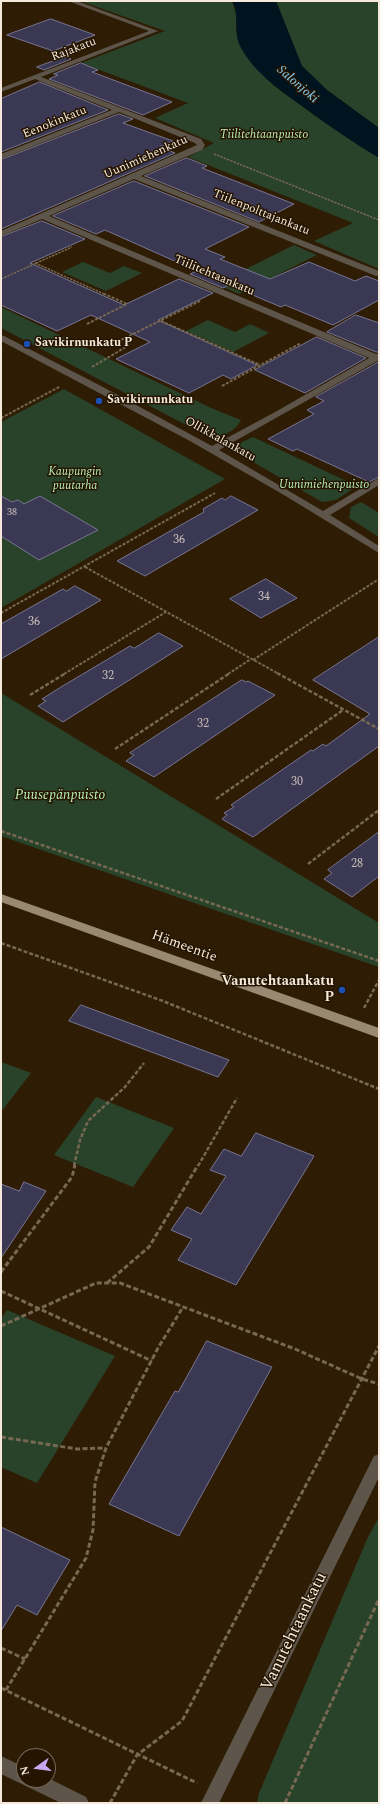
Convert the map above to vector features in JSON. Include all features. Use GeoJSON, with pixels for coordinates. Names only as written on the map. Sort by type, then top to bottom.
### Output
{"type":"FeatureCollection","features":[{"type":"Feature","properties":{"kind":"main road","name":"Hämeentie"},"geometry":{"type":"LineString","coordinates":[[1,898],[379,1033]]}},
{"type":"Feature","properties":{"kind":"street","name":"Rajakatu"},"geometry":{"type":"LineString","coordinates":[[1,90],[155,31],[71,1]]}},
{"type":"Feature","properties":{"kind":"street","name":"Uunimiehenkatu"},"geometry":{"type":"LineString","coordinates":[[1,234],[198,148],[200,145],[198,141],[35,77]]}},
{"type":"Feature","properties":{"kind":"street","name":"Eenokinkatu"},"geometry":{"type":"LineString","coordinates":[[1,158],[118,110]]}},
{"type":"Feature","properties":{"kind":"street","name":"Tiilenpolttajankatu"},"geometry":{"type":"LineString","coordinates":[[134,176],[379,274]]}},
{"type":"Feature","properties":{"kind":"street","name":"Tiilitehtaankatu"},"geometry":{"type":"LineString","coordinates":[[42,216],[319,334],[378,357]]}},
{"type":"Feature","properties":{"kind":"street","name":"Ollikkalankatu"},"geometry":{"type":"LineString","coordinates":[[1,338],[213,448],[324,514],[379,550]]}},
{"type":"Feature","properties":{"kind":"street"},"geometry":{"type":"LineString","coordinates":[[213,448],[280,413],[378,357]]}},
{"type":"Feature","properties":{"kind":"street"},"geometry":{"type":"LineString","coordinates":[[324,514],[379,481]]}},
{"type":"Feature","properties":{"kind":"street","name":"Vanutehtaankatu"},"geometry":{"type":"LineString","coordinates":[[213,1798],[379,1462]]}},
{"type":"Feature","properties":{"kind":"street"},"geometry":{"type":"LineString","coordinates":[[1,1765],[16,1772]]}},
{"type":"Feature","properties":{"kind":"street"},"geometry":{"type":"LineString","coordinates":[[49,1788],[80,1803]]}},
{"type":"Feature","properties":{"kind":"path"},"geometry":{"type":"LineString","coordinates":[[198,148],[379,220]]}},
{"type":"Feature","properties":{"kind":"path"},"geometry":{"type":"LineString","coordinates":[[1,279],[92,238]]}},
{"type":"Feature","properties":{"kind":"path"},"geometry":{"type":"LineString","coordinates":[[35,264],[127,304],[87,324]]}},
{"type":"Feature","properties":{"kind":"path"},"geometry":{"type":"LineString","coordinates":[[121,340],[220,291]]}},
{"type":"Feature","properties":{"kind":"path"},"geometry":{"type":"LineString","coordinates":[[161,321],[260,365]]}},
{"type":"Feature","properties":{"kind":"path"},"geometry":{"type":"LineString","coordinates":[[222,386],[319,334]]}},
{"type":"Feature","properties":{"kind":"path"},"geometry":{"type":"LineString","coordinates":[[1,418],[77,377],[131,344]]}},
{"type":"Feature","properties":{"kind":"path"},"geometry":{"type":"LineString","coordinates":[[1,614],[215,493]]}},
{"type":"Feature","properties":{"kind":"path"},"geometry":{"type":"LineString","coordinates":[[85,567],[379,729]]}},
{"type":"Feature","properties":{"kind":"path"},"geometry":{"type":"LineString","coordinates":[[116,749],[252,659],[379,579]]}},
{"type":"Feature","properties":{"kind":"path"},"geometry":{"type":"LineString","coordinates":[[30,695],[166,612]]}},
{"type":"Feature","properties":{"kind":"path"},"geometry":{"type":"LineString","coordinates":[[216,799],[343,710]]}},
{"type":"Feature","properties":{"kind":"path"},"geometry":{"type":"LineString","coordinates":[[308,864],[379,810]]}},
{"type":"Feature","properties":{"kind":"path"},"geometry":{"type":"LineString","coordinates":[[1,831],[379,961]]}},
{"type":"Feature","properties":{"kind":"path"},"geometry":{"type":"LineString","coordinates":[[1,943],[162,1001],[379,1089]]}},
{"type":"Feature","properties":{"kind":"path"},"geometry":{"type":"LineString","coordinates":[[356,1025],[379,980]]}},
{"type":"Feature","properties":{"kind":"path"},"geometry":{"type":"LineString","coordinates":[[1,1272],[72,1177],[80,1140],[88,1121],[125,1088],[144,1064]]}},
{"type":"Feature","properties":{"kind":"path"},"geometry":{"type":"LineString","coordinates":[[107,1283],[149,1246],[190,1180],[237,1098]]}},
{"type":"Feature","properties":{"kind":"path"},"geometry":{"type":"LineString","coordinates":[[1,1326],[96,1283],[120,1283],[295,1349],[362,1379],[379,1384]]}},
{"type":"Feature","properties":{"kind":"path"},"geometry":{"type":"LineString","coordinates":[[1,1291],[152,1360]]}},
{"type":"Feature","properties":{"kind":"path"},"geometry":{"type":"LineString","coordinates":[[6,1690],[86,1558],[93,1530],[95,1482],[106,1448],[152,1360],[183,1307]]}},
{"type":"Feature","properties":{"kind":"path"},"geometry":{"type":"LineString","coordinates":[[110,1803],[137,1755],[182,1721],[379,1346]]}},
{"type":"Feature","properties":{"kind":"path"},"geometry":{"type":"LineString","coordinates":[[1,1437],[77,1449],[106,1448]]}},
{"type":"Feature","properties":{"kind":"path"},"geometry":{"type":"LineString","coordinates":[[285,1803],[379,1599]]}},
{"type":"Feature","properties":{"kind":"path"},"geometry":{"type":"LineString","coordinates":[[1,1648],[25,1659]]}},
{"type":"Feature","properties":{"kind":"path"},"geometry":{"type":"LineString","coordinates":[[1,1688],[137,1755],[213,1798]]}},
{"type":"Feature","properties":{"kind":"green space","name":"Tiilitehtaanpuisto"},"geometry":{"type":"Polygon","coordinates":[[[80,1],[232,1],[236,14],[236,30],[273,85],[321,120],[379,158],[379,269],[314,241],[353,223],[188,157],[214,143],[155,118],[188,103],[81,63],[165,31],[80,1]]]}},
{"type":"Feature","properties":{"kind":"green space"},"geometry":{"type":"Polygon","coordinates":[[[276,1],[379,1],[379,128],[327,90],[302,66],[276,1]]]}},
{"type":"Feature","properties":{"kind":"green space"},"geometry":{"type":"Polygon","coordinates":[[[294,245],[317,255],[239,294],[216,284],[294,245]]]}},
{"type":"Feature","properties":{"kind":"green space"},"geometry":{"type":"Polygon","coordinates":[[[83,262],[110,273],[124,266],[142,273],[106,291],[62,272],[83,262]]]}},
{"type":"Feature","properties":{"kind":"green space"},"geometry":{"type":"Polygon","coordinates":[[[1,307],[211,408],[241,420],[232,431],[219,436],[209,437],[1,328],[1,307]]]}},
{"type":"Feature","properties":{"kind":"green space"},"geometry":{"type":"Polygon","coordinates":[[[208,320],[235,332],[250,324],[269,333],[233,352],[186,331],[208,320]]]}},
{"type":"Feature","properties":{"kind":"green space","name":"Kaupungin puutarha"},"geometry":{"type":"Polygon","coordinates":[[[64,389],[225,479],[1,608],[1,422],[64,389]]]}},
{"type":"Feature","properties":{"kind":"green space","name":"Uunimiehenpuisto"},"geometry":{"type":"Polygon","coordinates":[[[253,437],[357,486],[336,500],[322,502],[241,455],[238,450],[240,443],[253,437]]]}},
{"type":"Feature","properties":{"kind":"green space"},"geometry":{"type":"Polygon","coordinates":[[[361,502],[379,513],[379,537],[349,518],[351,507],[361,502]]]}},
{"type":"Feature","properties":{"kind":"green space","name":"Puusepänpuisto"},"geometry":{"type":"Polygon","coordinates":[[[1,693],[379,923],[379,967],[1,836],[1,693]]]}},
{"type":"Feature","properties":{"kind":"green space"},"geometry":{"type":"Polygon","coordinates":[[[1,1062],[31,1073],[1,1112],[1,1062]]]}},
{"type":"Feature","properties":{"kind":"green space"},"geometry":{"type":"Polygon","coordinates":[[[96,1097],[174,1128],[133,1187],[54,1155],[96,1097]]]}},
{"type":"Feature","properties":{"kind":"green space"},"geometry":{"type":"Polygon","coordinates":[[[7,1310],[115,1356],[37,1483],[1,1467],[1,1319],[7,1310]]]}},
{"type":"Feature","properties":{"kind":"green space"},"geometry":{"type":"Polygon","coordinates":[[[379,1517],[379,1803],[257,1803],[259,1793],[368,1537],[379,1517]]]}},
{"type":"Feature","properties":{"kind":"water","name":"Salonjoki"},"geometry":{"type":"Polygon","coordinates":[[[232,1],[276,1],[302,66],[327,90],[379,128],[379,158],[315,115],[260,73],[246,56],[238,41],[236,12],[232,1]]]}},
{"type":"Feature","properties":{"kind":"building"},"geometry":{"type":"Polygon","coordinates":[[[51,19],[95,35],[53,51],[7,35],[51,19]]]}},
{"type":"Feature","properties":{"kind":"building"},"geometry":{"type":"Polygon","coordinates":[[[65,57],[71,59],[44,70],[37,67],[65,57]]]}},
{"type":"Feature","properties":{"kind":"building"},"geometry":{"type":"Polygon","coordinates":[[[81,63],[98,70],[92,72],[172,102],[143,115],[49,79],[58,75],[54,74],[81,63]]]}},
{"type":"Feature","properties":{"kind":"building"},"geometry":{"type":"Polygon","coordinates":[[[40,82],[108,110],[1,152],[1,99],[40,82]]]}},
{"type":"Feature","properties":{"kind":"building"},"geometry":{"type":"Polygon","coordinates":[[[119,114],[133,119],[123,123],[173,141],[160,147],[175,153],[1,229],[1,160],[119,114]]]}},
{"type":"Feature","properties":{"kind":"building"},"geometry":{"type":"Polygon","coordinates":[[[187,158],[207,166],[202,168],[294,204],[259,222],[145,176],[187,158]]]}},
{"type":"Feature","properties":{"kind":"building"},"geometry":{"type":"Polygon","coordinates":[[[134,181],[249,227],[205,249],[225,257],[220,259],[270,279],[309,262],[355,281],[366,276],[379,281],[379,300],[333,325],[285,305],[281,307],[229,285],[223,288],[190,274],[197,271],[105,230],[96,234],[53,216],[134,181]]]}},
{"type":"Feature","properties":{"kind":"building"},"geometry":{"type":"Polygon","coordinates":[[[42,221],[85,239],[30,263],[124,305],[179,279],[213,293],[158,320],[257,365],[231,379],[223,375],[189,393],[116,359],[150,342],[91,315],[57,331],[1,305],[1,237],[42,221]]]}},
{"type":"Feature","properties":{"kind":"building"},"geometry":{"type":"Polygon","coordinates":[[[356,315],[379,323],[379,352],[327,332],[356,315]]]}},
{"type":"Feature","properties":{"kind":"building"},"geometry":{"type":"Polygon","coordinates":[[[317,337],[366,358],[305,393],[255,370],[317,337]]]}},
{"type":"Feature","properties":{"kind":"building"},"geometry":{"type":"Polygon","coordinates":[[[379,362],[379,477],[369,482],[297,449],[293,451],[268,439],[314,414],[307,410],[324,401],[316,397],[379,362]]]}},
{"type":"Feature","properties":{"kind":"building"},"geometry":{"type":"Polygon","coordinates":[[[1,496],[12,502],[18,500],[24,504],[40,496],[98,530],[39,560],[1,536],[1,496]]]}},
{"type":"Feature","properties":{"kind":"building"},"geometry":{"type":"Polygon","coordinates":[[[231,496],[258,510],[145,576],[117,561],[204,512],[203,509],[222,498],[225,500],[231,496]]]}},
{"type":"Feature","properties":{"kind":"building"},"geometry":{"type":"Polygon","coordinates":[[[266,579],[297,598],[261,618],[230,599],[266,579]]]}},
{"type":"Feature","properties":{"kind":"building"},"geometry":{"type":"Polygon","coordinates":[[[75,586],[101,600],[1,659],[1,624],[63,589],[66,591],[75,586]]]}},
{"type":"Feature","properties":{"kind":"building"},"geometry":{"type":"Polygon","coordinates":[[[159,633],[183,646],[63,722],[38,706],[46,701],[42,699],[61,687],[130,646],[134,648],[159,633]]]}},
{"type":"Feature","properties":{"kind":"building"},"geometry":{"type":"Polygon","coordinates":[[[379,637],[379,746],[253,837],[222,819],[227,815],[224,813],[234,807],[231,805],[311,750],[313,751],[323,744],[326,746],[370,714],[313,680],[379,637]]]}},
{"type":"Feature","properties":{"kind":"building"},"geometry":{"type":"Polygon","coordinates":[[[242,680],[246,682],[248,681],[275,695],[154,777],[126,761],[134,755],[130,753],[242,680]]]}},
{"type":"Feature","properties":{"kind":"building"},"geometry":{"type":"Polygon","coordinates":[[[379,832],[379,876],[352,897],[324,879],[332,873],[328,870],[379,832]]]}},
{"type":"Feature","properties":{"kind":"building"},"geometry":{"type":"Polygon","coordinates":[[[81,1005],[229,1060],[218,1077],[69,1021],[81,1005]]]}},
{"type":"Feature","properties":{"kind":"building"},"geometry":{"type":"Polygon","coordinates":[[[256,1133],[314,1156],[236,1285],[178,1260],[192,1239],[171,1230],[187,1207],[201,1214],[226,1176],[210,1170],[224,1149],[241,1156],[256,1133]]]}},
{"type":"Feature","properties":{"kind":"building"},"geometry":{"type":"Polygon","coordinates":[[[24,1182],[46,1191],[1,1258],[1,1184],[19,1191],[24,1182]]]}},
{"type":"Feature","properties":{"kind":"building"},"geometry":{"type":"Polygon","coordinates":[[[207,1341],[272,1367],[179,1536],[109,1504],[175,1391],[178,1392],[207,1341]]]}},
{"type":"Feature","properties":{"kind":"building"},"geometry":{"type":"Polygon","coordinates":[[[1,1527],[70,1560],[37,1615],[17,1605],[1,1631],[1,1527]]]}},
{"type":"Feature","properties":{"kind":"place","name":"Savikirnunkatu P"},"geometry":{"type":"Point","coordinates":[27,344]}},
{"type":"Feature","properties":{"kind":"place","name":"Savikirnunkatu"},"geometry":{"type":"Point","coordinates":[99,401]}},
{"type":"Feature","properties":{"kind":"place","name":"Vanutehtaankatu P"},"geometry":{"type":"Point","coordinates":[342,990]}}]}
